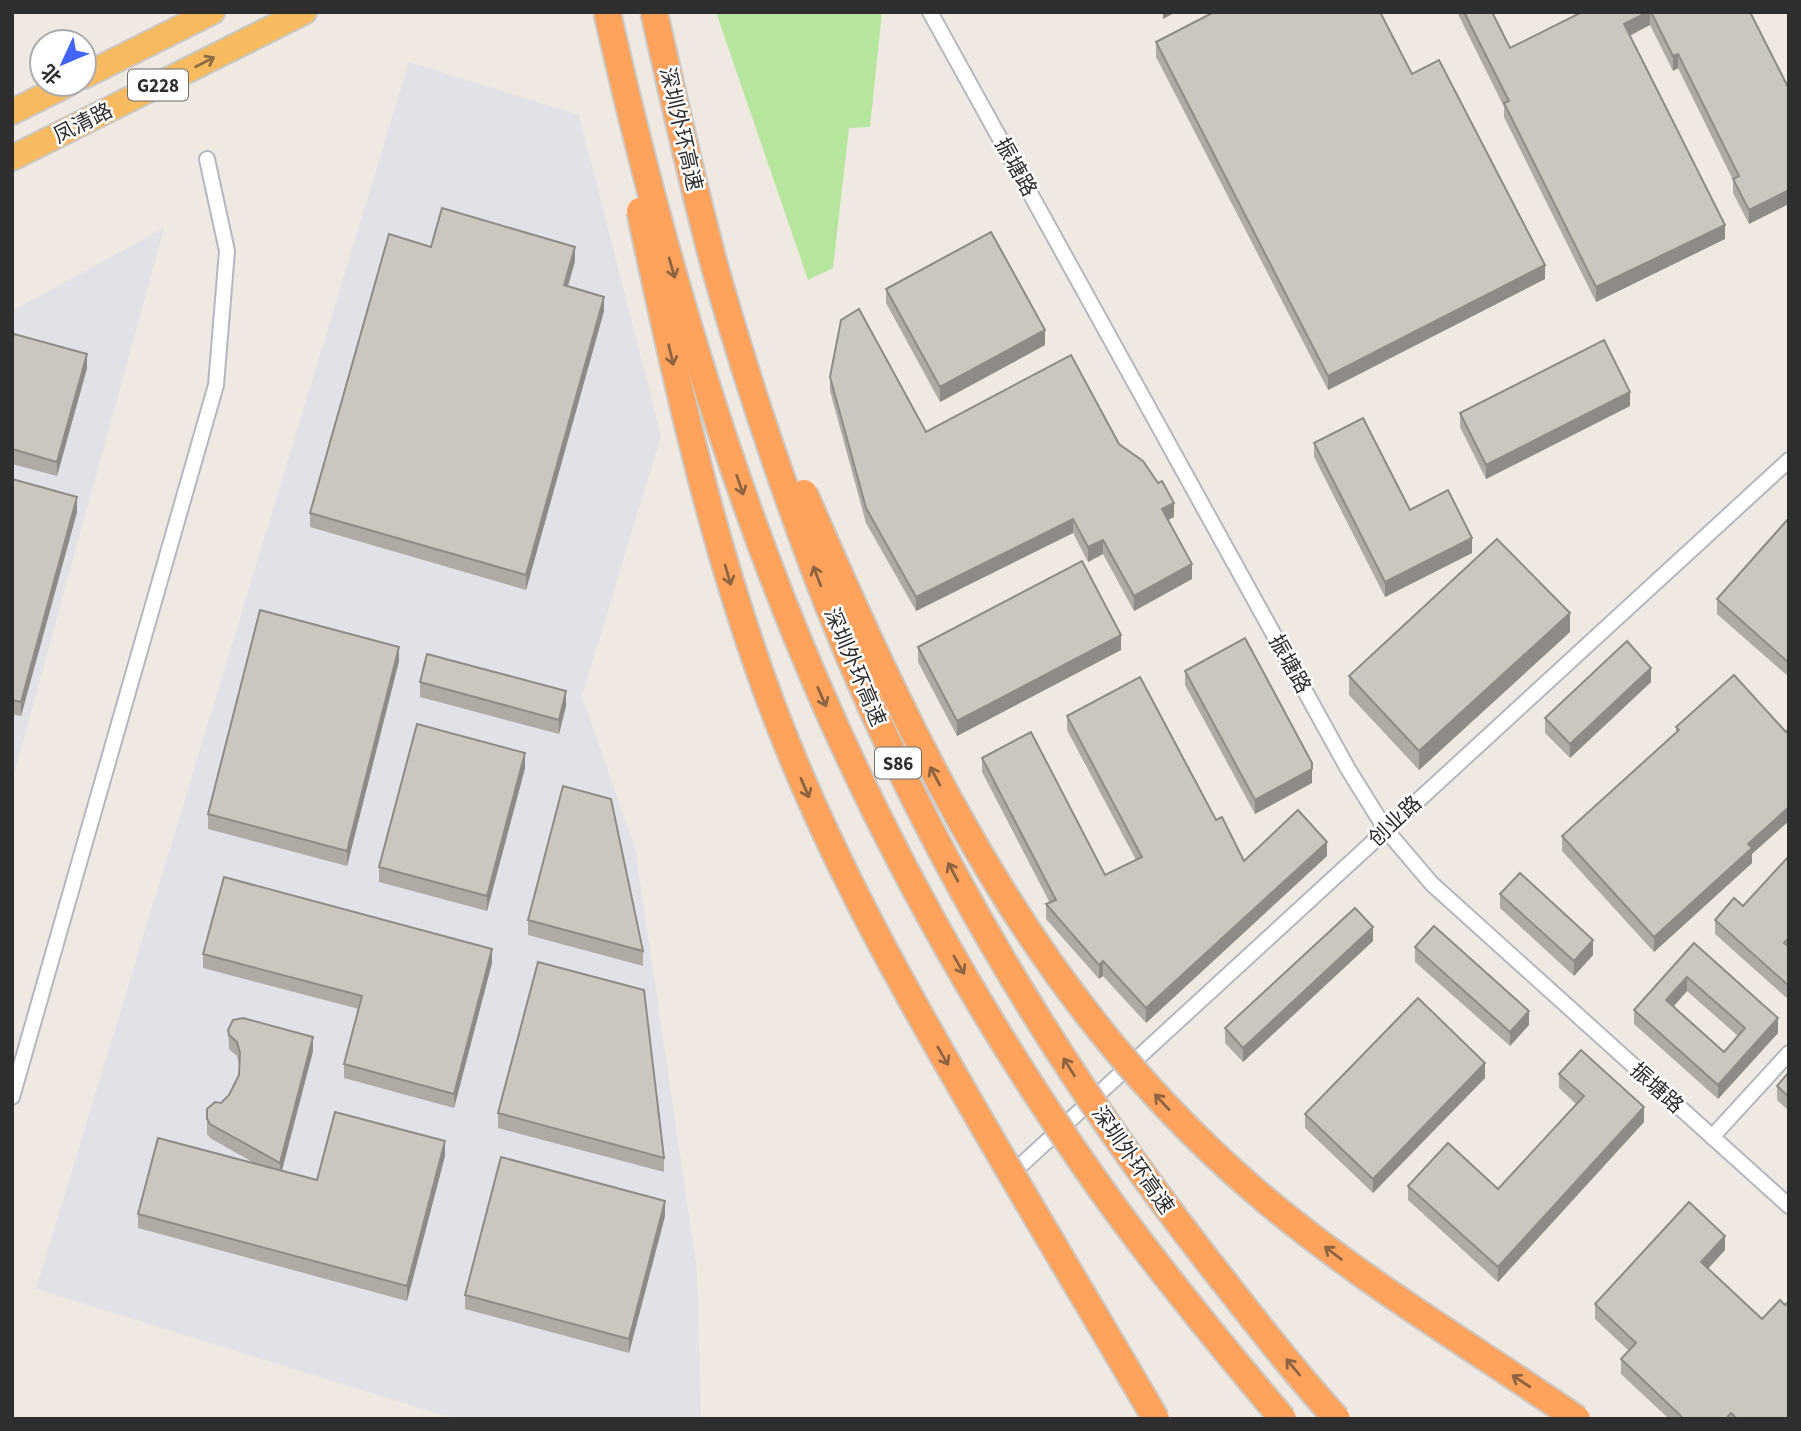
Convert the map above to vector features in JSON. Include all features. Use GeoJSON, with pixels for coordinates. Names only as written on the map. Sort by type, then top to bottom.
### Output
{"type":"FeatureCollection","features":[{"type":"Feature","properties":{"kind":"highway","name":"凤清路"},"geometry":{"type":"LineString","coordinates":[[98,69],[212,12]]}},
{"type":"Feature","properties":{"kind":"highway","name":"凤清路"},"geometry":{"type":"LineString","coordinates":[[12,158],[304,12]]}},
{"type":"Feature","properties":{"kind":"highway","name":"深圳外环高速"},"geometry":{"type":"LineString","coordinates":[[654,12],[701,212],[736,336],[789,502],[852,665],[902,772],[984,928],[1076,1079],[1143,1176],[1254,1320],[1337,1419]]}},
{"type":"Feature","properties":{"kind":"highway","name":"深圳外环高速"},"geometry":{"type":"LineString","coordinates":[[608,18],[672,267],[726,446],[793,627],[871,801],[959,967],[1062,1132],[1159,1267],[1283,1419]]}},
{"type":"Feature","properties":{"kind":"highway"},"geometry":{"type":"LineString","coordinates":[[608,18],[635,188],[690,437],[735,598],[777,719],[824,829],[886,956],[1156,1419]]}},
{"type":"Feature","properties":{"kind":"highway","name":"凤清路"},"geometry":{"type":"LineString","coordinates":[[12,112],[40,98]]}},
{"type":"Feature","properties":{"kind":"highway"},"geometry":{"type":"LineString","coordinates":[[736,336],[826,545],[934,775],[1006,900],[1037,948],[1088,1017],[1183,1124],[1267,1201],[1380,1287],[1577,1419]]}},
{"type":"Feature","properties":{"kind":"street","name":"振塘路"},"geometry":{"type":"LineString","coordinates":[[930,12],[1348,769],[1386,830],[1432,884],[1789,1206]]}},
{"type":"Feature","properties":{"kind":"street"},"geometry":{"type":"LineString","coordinates":[[12,1097],[216,385],[227,251],[206,159]]}},
{"type":"Feature","properties":{"kind":"street","name":"创业路"},"geometry":{"type":"LineString","coordinates":[[1002,1182],[1789,460]]}},
{"type":"Feature","properties":{"kind":"street"},"geometry":{"type":"LineString","coordinates":[[1713,1137],[1789,1053]]}},
{"type":"Feature","properties":{"kind":"shaded area"},"geometry":{"type":"Polygon","coordinates":[[[409,62],[579,115],[661,436],[582,696],[635,848],[697,1270],[701,1419],[455,1419],[36,1289],[409,62]]]}},
{"type":"Feature","properties":{"kind":"shaded area"},"geometry":{"type":"Polygon","coordinates":[[[164,228],[12,782],[12,311],[164,228]]]}},
{"type":"Feature","properties":{"kind":"green space"},"geometry":{"type":"Polygon","coordinates":[[[716,12],[882,12],[870,127],[849,128],[833,268],[808,280],[716,12]]]}},
{"type":"Feature","properties":{"kind":"building"},"geometry":{"type":"Polygon","coordinates":[[[1214,12],[1380,12],[1412,74],[1439,60],[1545,265],[1328,376],[1156,42],[1214,12]]]}},
{"type":"Feature","properties":{"kind":"building"},"geometry":{"type":"Polygon","coordinates":[[[1464,12],[1492,12],[1510,48],[1582,12],[1648,12],[1624,24],[1725,225],[1596,287],[1504,103],[1509,101],[1464,12]]]}},
{"type":"Feature","properties":{"kind":"building"},"geometry":{"type":"Polygon","coordinates":[[[1651,12],[1750,12],[1789,89],[1789,190],[1749,210],[1733,179],[1739,176],[1678,54],[1673,56],[1651,12]]]}},
{"type":"Feature","properties":{"kind":"building"},"geometry":{"type":"Polygon","coordinates":[[[442,208],[575,247],[564,285],[604,297],[526,575],[310,513],[389,234],[431,247],[442,208]]]}},
{"type":"Feature","properties":{"kind":"building"},"geometry":{"type":"Polygon","coordinates":[[[991,232],[1045,330],[940,387],[886,289],[991,232]]]}},
{"type":"Feature","properties":{"kind":"building"},"geometry":{"type":"Polygon","coordinates":[[[859,309],[926,432],[1071,355],[1119,444],[1143,461],[1158,483],[1162,481],[1174,503],[1162,509],[1192,564],[1134,596],[1103,540],[1088,547],[1073,519],[916,597],[866,508],[830,377],[841,320],[859,309]]]}},
{"type":"Feature","properties":{"kind":"building"},"geometry":{"type":"Polygon","coordinates":[[[14,334],[87,354],[57,462],[12,449],[14,334]]]}},
{"type":"Feature","properties":{"kind":"building"},"geometry":{"type":"Polygon","coordinates":[[[1604,340],[1630,392],[1486,465],[1460,413],[1604,340]]]}},
{"type":"Feature","properties":{"kind":"building"},"geometry":{"type":"Polygon","coordinates":[[[1363,418],[1410,510],[1448,490],[1472,538],[1385,582],[1314,443],[1363,418]]]}},
{"type":"Feature","properties":{"kind":"building"},"geometry":{"type":"Polygon","coordinates":[[[12,479],[77,497],[21,702],[12,700],[12,479]]]}},
{"type":"Feature","properties":{"kind":"building"},"geometry":{"type":"Polygon","coordinates":[[[1789,518],[1789,663],[1717,599],[1789,518]]]}},
{"type":"Feature","properties":{"kind":"building"},"geometry":{"type":"Polygon","coordinates":[[[1497,539],[1570,613],[1419,751],[1349,676],[1497,539]]]}},
{"type":"Feature","properties":{"kind":"building"},"geometry":{"type":"Polygon","coordinates":[[[1082,561],[1121,635],[957,721],[918,647],[1082,561]]]}},
{"type":"Feature","properties":{"kind":"building"},"geometry":{"type":"Polygon","coordinates":[[[260,610],[399,647],[347,851],[208,814],[260,610]]]}},
{"type":"Feature","properties":{"kind":"building"},"geometry":{"type":"Polygon","coordinates":[[[1245,638],[1312,763],[1312,769],[1255,800],[1185,671],[1245,638]]]}},
{"type":"Feature","properties":{"kind":"building"},"geometry":{"type":"Polygon","coordinates":[[[1627,641],[1651,668],[1570,744],[1545,718],[1627,641]]]}},
{"type":"Feature","properties":{"kind":"building"},"geometry":{"type":"Polygon","coordinates":[[[427,654],[566,691],[559,720],[420,682],[427,654]]]}},
{"type":"Feature","properties":{"kind":"building"},"geometry":{"type":"Polygon","coordinates":[[[1734,675],[1786,732],[1789,729],[1789,807],[1748,844],[1752,848],[1654,937],[1562,836],[1679,730],[1676,727],[1734,675]]]}},
{"type":"Feature","properties":{"kind":"building"},"geometry":{"type":"Polygon","coordinates":[[[1140,677],[1216,820],[1222,817],[1244,861],[1298,810],[1327,842],[1146,1008],[1103,961],[1099,965],[1046,904],[1056,900],[982,758],[1031,732],[1105,875],[1142,857],[1067,716],[1140,677]]]}},
{"type":"Feature","properties":{"kind":"building"},"geometry":{"type":"Polygon","coordinates":[[[417,724],[525,753],[487,896],[379,867],[417,724]]]}},
{"type":"Feature","properties":{"kind":"building"},"geometry":{"type":"Polygon","coordinates":[[[563,786],[611,799],[643,951],[528,920],[563,786]]]}},
{"type":"Feature","properties":{"kind":"building"},"geometry":{"type":"Polygon","coordinates":[[[1789,856],[1789,938],[1784,943],[1789,947],[1789,986],[1715,920],[1734,898],[1743,906],[1789,856]]]}},
{"type":"Feature","properties":{"kind":"building"},"geometry":{"type":"Polygon","coordinates":[[[1520,873],[1593,940],[1574,961],[1500,894],[1520,873]]]}},
{"type":"Feature","properties":{"kind":"building"},"geometry":{"type":"Polygon","coordinates":[[[224,877],[492,949],[454,1094],[344,1064],[362,996],[203,954],[224,877]]]}},
{"type":"Feature","properties":{"kind":"building"},"geometry":{"type":"Polygon","coordinates":[[[1355,908],[1373,927],[1243,1048],[1225,1028],[1355,908]]]}},
{"type":"Feature","properties":{"kind":"building"},"geometry":{"type":"Polygon","coordinates":[[[1434,926],[1529,1011],[1510,1032],[1415,947],[1434,926]]]}},
{"type":"Feature","properties":{"kind":"building"},"geometry":{"type":"Polygon","coordinates":[[[1694,943],[1778,1018],[1718,1085],[1634,1010],[1694,943]],[[1687,977],[1666,1000],[1724,1052],[1745,1028],[1687,977]]]}},
{"type":"Feature","properties":{"kind":"building"},"geometry":{"type":"Polygon","coordinates":[[[538,962],[644,990],[664,1158],[498,1113],[538,962]]]}},
{"type":"Feature","properties":{"kind":"building"},"geometry":{"type":"Polygon","coordinates":[[[1418,998],[1485,1063],[1373,1179],[1305,1114],[1418,998]]]}},
{"type":"Feature","properties":{"kind":"building"},"geometry":{"type":"Polygon","coordinates":[[[243,1018],[313,1037],[280,1163],[210,1124],[207,1119],[207,1109],[215,1102],[221,1103],[229,1095],[239,1075],[240,1053],[237,1042],[229,1035],[228,1030],[233,1020],[243,1018]]]}},
{"type":"Feature","properties":{"kind":"building"},"geometry":{"type":"Polygon","coordinates":[[[1581,1050],[1644,1107],[1498,1267],[1408,1186],[1448,1143],[1498,1189],[1584,1096],[1559,1074],[1581,1050]]]}},
{"type":"Feature","properties":{"kind":"building"},"geometry":{"type":"Polygon","coordinates":[[[1789,1072],[1789,1097],[1777,1086],[1789,1072]]]}},
{"type":"Feature","properties":{"kind":"building"},"geometry":{"type":"Polygon","coordinates":[[[335,1112],[445,1141],[407,1286],[138,1214],[158,1138],[317,1180],[335,1112]]]}},
{"type":"Feature","properties":{"kind":"building"},"geometry":{"type":"Polygon","coordinates":[[[501,1157],[665,1201],[629,1339],[465,1295],[501,1157]]]}},
{"type":"Feature","properties":{"kind":"building"},"geometry":{"type":"Polygon","coordinates":[[[1689,1202],[1725,1236],[1701,1262],[1762,1319],[1780,1300],[1785,1305],[1789,1301],[1789,1419],[1737,1419],[1731,1413],[1726,1419],[1684,1419],[1621,1359],[1636,1343],[1595,1304],[1689,1202]]]}}]}
